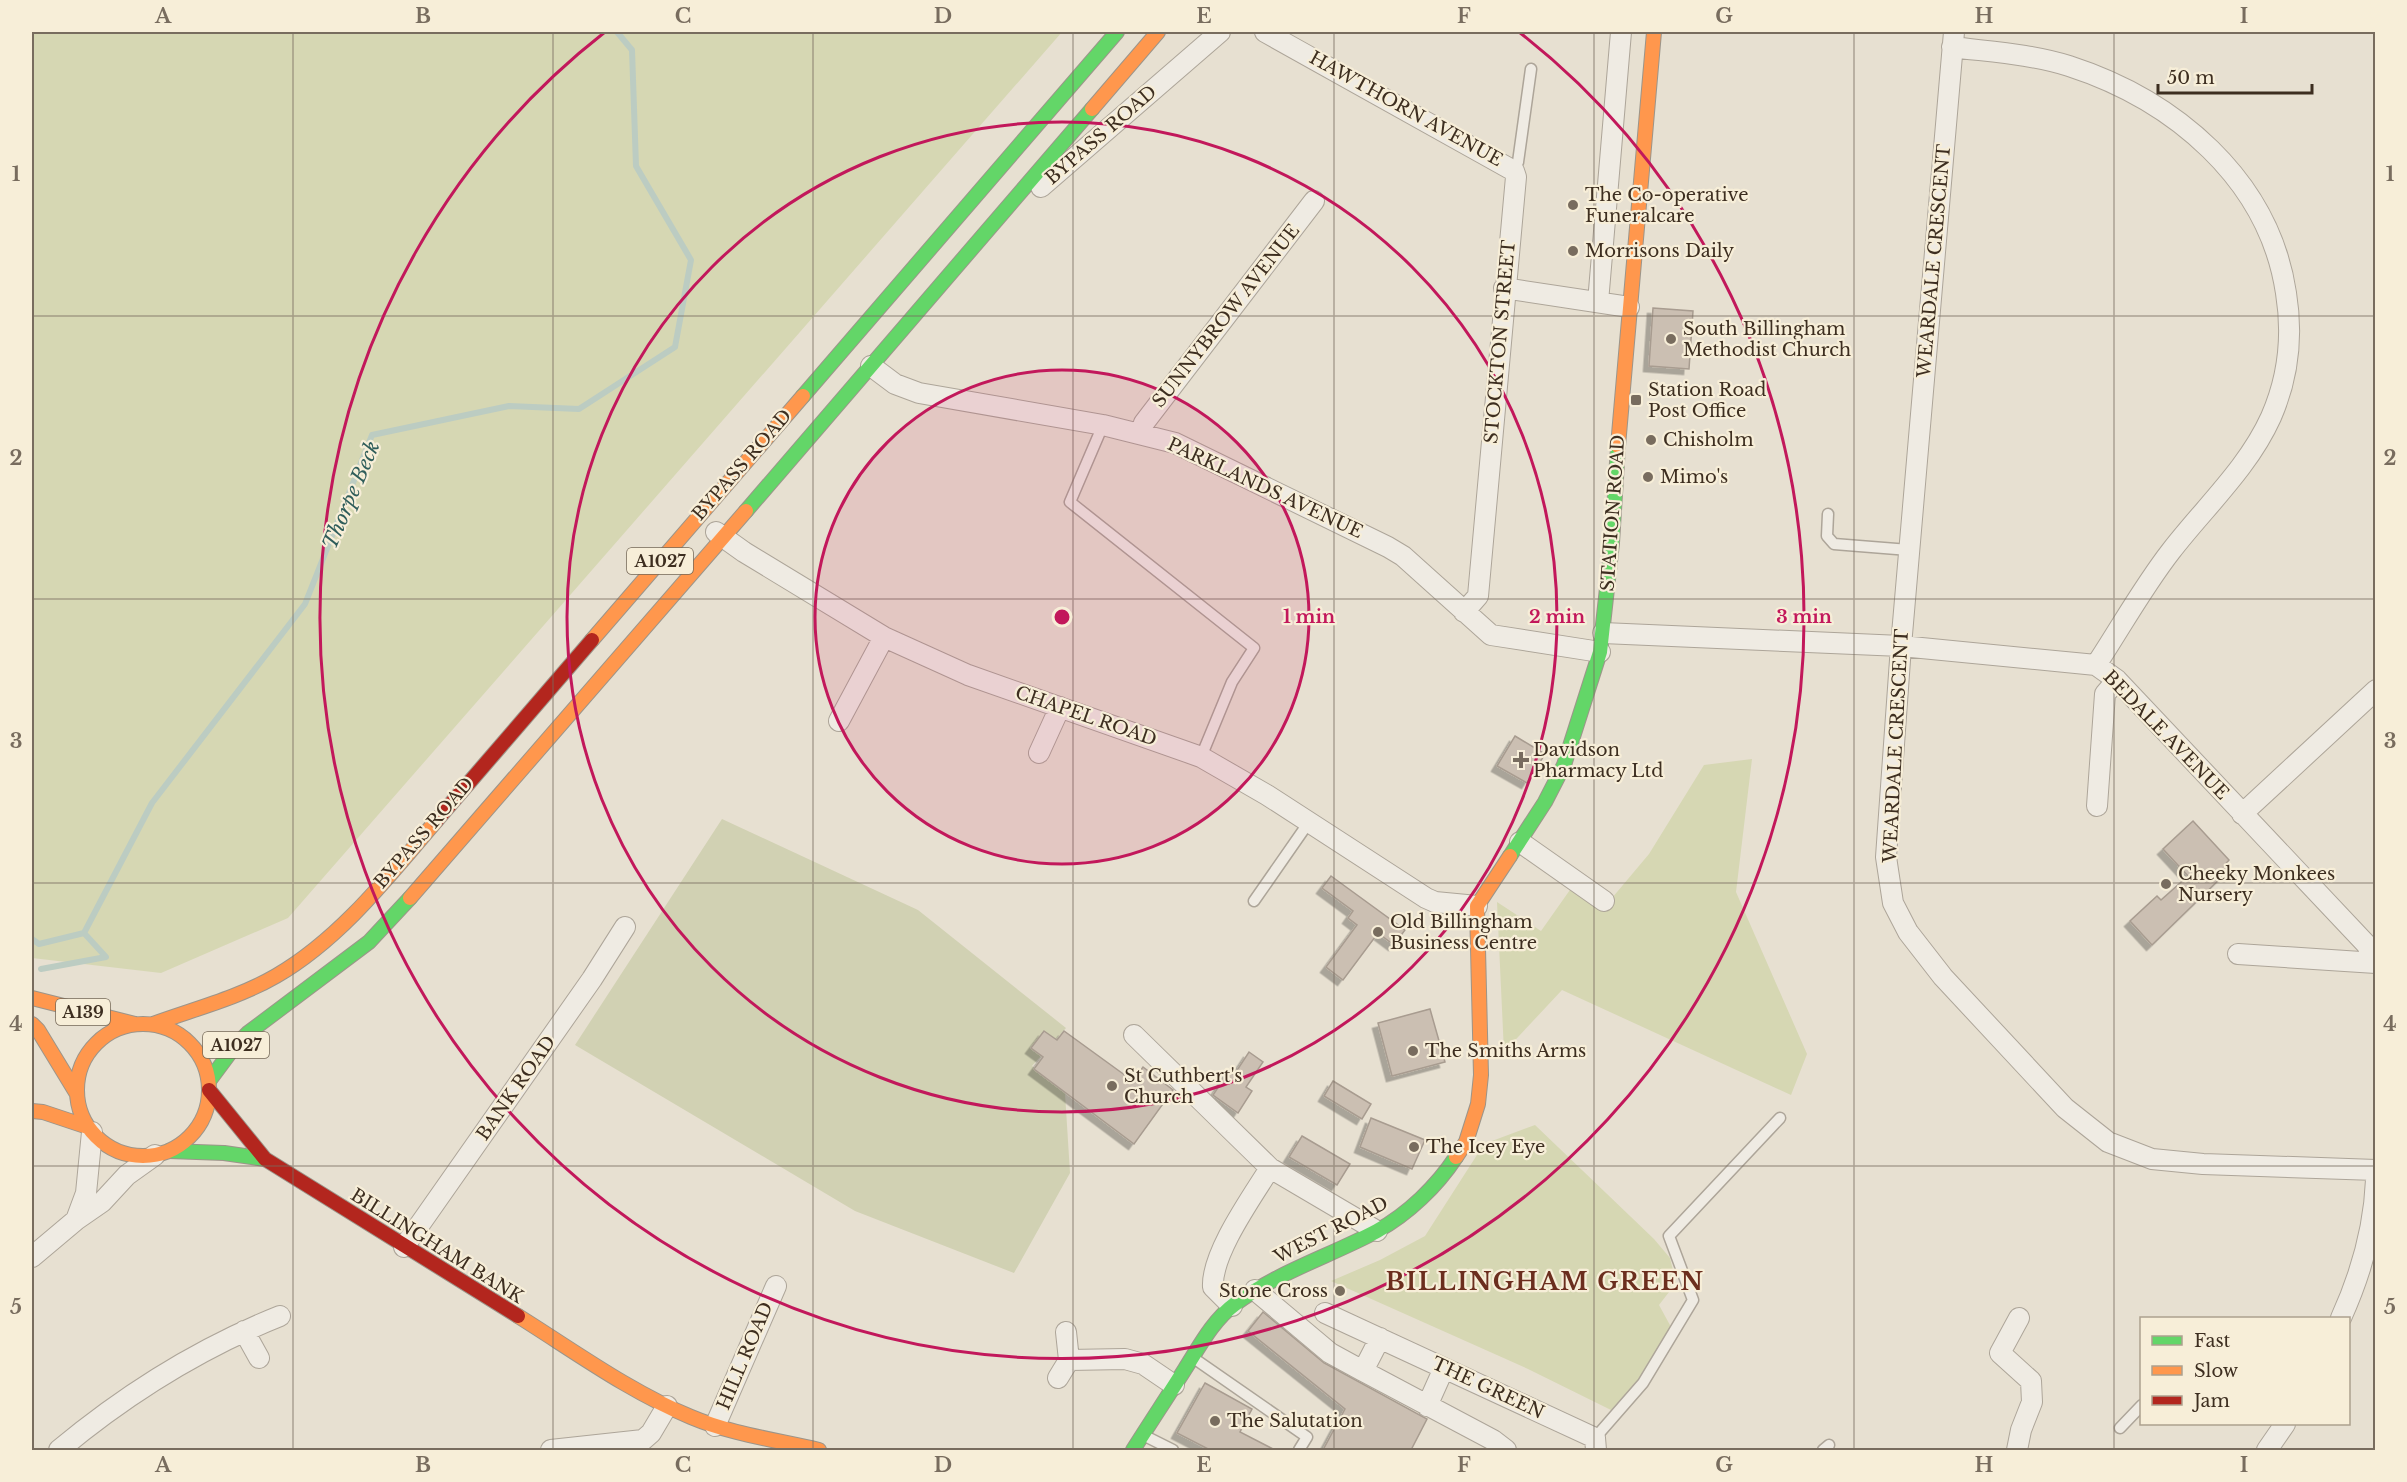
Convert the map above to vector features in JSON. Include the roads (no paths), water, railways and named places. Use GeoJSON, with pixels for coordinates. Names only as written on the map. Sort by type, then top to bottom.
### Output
{"type":"FeatureCollection","features":[{"type":"Feature","properties":{"kind":"main road","name":"BYPASS ROAD"},"geometry":{"type":"LineString","coordinates":[[153,1024],[248,991],[277,976],[307,957],[346,921],[417,843],[1117,32]]}},
{"type":"Feature","properties":{"kind":"main road","name":"BYPASS ROAD"},"geometry":{"type":"LineString","coordinates":[[209,1086],[235,1046],[248,1033],[369,942],[440,866],[1158,32]]}},
{"type":"Feature","properties":{"kind":"main road","name":"STATION ROAD"},"geometry":{"type":"LineString","coordinates":[[1477,906],[1545,802],[1564,765],[1586,700],[1601,642],[1612,543],[1629,307],[1654,32]]}},
{"type":"Feature","properties":{"kind":"main road","name":"WEST ROAD"},"geometry":{"type":"LineString","coordinates":[[1133,1450],[1192,1356],[1232,1306],[1255,1290],[1305,1263],[1377,1231],[1413,1206],[1431,1189],[1466,1142],[1478,1104],[1481,1075],[1477,906]]}},
{"type":"Feature","properties":{"kind":"main road","name":"A139"},"geometry":{"type":"LineString","coordinates":[[32,998],[135,1024]]}},
{"type":"Feature","properties":{"kind":"main road","name":"A139"},"geometry":{"type":"LineString","coordinates":[[32,1024],[38,1030],[77,1094]]}},
{"type":"Feature","properties":{"kind":"main road"},"geometry":{"type":"LineString","coordinates":[[162,1153],[186,1141],[198,1127],[207,1109],[209,1086],[203,1061],[190,1044],[173,1031],[153,1024],[135,1024],[116,1029],[99,1040],[86,1056],[79,1074],[77,1094],[80,1111],[90,1130],[105,1144],[121,1152],[138,1156],[162,1153],[224,1153],[265,1159]]}},
{"type":"Feature","properties":{"kind":"main road","name":"BILLINGHAM BANK"},"geometry":{"type":"LineString","coordinates":[[209,1086],[265,1159],[618,1379],[667,1406],[715,1426],[819,1450]]}},
{"type":"Feature","properties":{"kind":"main road"},"geometry":{"type":"LineString","coordinates":[[32,1111],[43,1112],[90,1130]]}},
{"type":"Feature","properties":{"kind":"street","name":"BYPASS ROAD"},"geometry":{"type":"LineString","coordinates":[[982,238],[1220,32]]}},
{"type":"Feature","properties":{"kind":"street","name":"HAWTHORN AVENUE"},"geometry":{"type":"LineString","coordinates":[[1265,32],[1514,171]]}},
{"type":"Feature","properties":{"kind":"street"},"geometry":{"type":"LineString","coordinates":[[1598,302],[1621,32]]}},
{"type":"Feature","properties":{"kind":"street"},"geometry":{"type":"LineString","coordinates":[[1953,39],[2038,58],[2098,77],[2155,106],[2182,124],[2223,160],[2242,184],[2267,225],[2284,275],[2289,309],[2290,341],[2287,373],[2262,435],[2250,456],[2170,553],[2097,665]]}},
{"type":"Feature","properties":{"kind":"street","name":"WEARDALE CRESCENT"},"geometry":{"type":"LineString","coordinates":[[1953,39],[1901,646],[1886,857],[1893,903],[1908,932],[1943,977],[2065,1108],[2108,1142],[2152,1159],[2203,1164],[2376,1170]]}},
{"type":"Feature","properties":{"kind":"street","name":"STOCKTON STREET"},"geometry":{"type":"LineString","coordinates":[[1464,612],[1478,596],[1504,288],[1516,177],[1514,171]]}},
{"type":"Feature","properties":{"kind":"street","name":"SUNNYBROW AVENUE"},"geometry":{"type":"LineString","coordinates":[[1141,434],[1144,423],[1314,201]]}},
{"type":"Feature","properties":{"kind":"street"},"geometry":{"type":"LineString","coordinates":[[1504,288],[1629,307]]}},
{"type":"Feature","properties":{"kind":"street","name":"PARKLANDS AVENUE"},"geometry":{"type":"LineString","coordinates":[[871,366],[895,384],[919,393],[1103,426],[1175,443],[1403,556],[1491,635],[1601,642]]}},
{"type":"Feature","properties":{"kind":"street","name":"CHAPEL ROAD"},"geometry":{"type":"LineString","coordinates":[[697,517],[722,538],[884,637],[968,675],[1201,757],[1309,822],[1426,898],[1435,902],[1477,906]]}},
{"type":"Feature","properties":{"kind":"street"},"geometry":{"type":"LineString","coordinates":[[839,721],[884,637]]}},
{"type":"Feature","properties":{"kind":"street","name":"BEDALE AVENUE"},"geometry":{"type":"LineString","coordinates":[[1601,642],[1901,646],[2097,665],[2117,681],[2366,944],[2376,958]]}},
{"type":"Feature","properties":{"kind":"street"},"geometry":{"type":"LineString","coordinates":[[2097,806],[2105,694],[2117,681]]}},
{"type":"Feature","properties":{"kind":"street"},"geometry":{"type":"LineString","coordinates":[[2241,814],[2376,690]]}},
{"type":"Feature","properties":{"kind":"street"},"geometry":{"type":"LineString","coordinates":[[1039,753],[1060,707]]}},
{"type":"Feature","properties":{"kind":"street"},"geometry":{"type":"LineString","coordinates":[[1520,842],[1604,901]]}},
{"type":"Feature","properties":{"kind":"street","name":"BANK ROAD"},"geometry":{"type":"LineString","coordinates":[[404,1247],[592,979],[625,927]]}},
{"type":"Feature","properties":{"kind":"street"},"geometry":{"type":"LineString","coordinates":[[2238,954],[2376,963]]}},
{"type":"Feature","properties":{"kind":"street"},"geometry":{"type":"LineString","coordinates":[[1134,1035],[1269,1168],[1377,1231]]}},
{"type":"Feature","properties":{"kind":"street"},"geometry":{"type":"LineString","coordinates":[[76,1220],[86,1193],[90,1130]]}},
{"type":"Feature","properties":{"kind":"street"},"geometry":{"type":"LineString","coordinates":[[32,1257],[76,1220],[102,1202],[128,1175],[162,1153]]}},
{"type":"Feature","properties":{"kind":"street"},"geometry":{"type":"LineString","coordinates":[[1232,1306],[1213,1287],[1212,1278],[1219,1255],[1269,1168]]}},
{"type":"Feature","properties":{"kind":"street"},"geometry":{"type":"LineString","coordinates":[[2342,1317],[2368,1242],[2375,1204],[2376,1180]]}},
{"type":"Feature","properties":{"kind":"street","name":"HILL ROAD"},"geometry":{"type":"LineString","coordinates":[[715,1426],[776,1286]]}},
{"type":"Feature","properties":{"kind":"street"},"geometry":{"type":"LineString","coordinates":[[1255,1290],[1330,1353],[1493,1440],[1506,1450]]}},
{"type":"Feature","properties":{"kind":"street","name":"THE GREEN"},"geometry":{"type":"LineString","coordinates":[[1325,1313],[1444,1368],[1596,1444]]}},
{"type":"Feature","properties":{"kind":"street"},"geometry":{"type":"LineString","coordinates":[[59,1450],[138,1391],[244,1331],[280,1316]]}},
{"type":"Feature","properties":{"kind":"street"},"geometry":{"type":"LineString","coordinates":[[2017,1450],[2021,1430],[2032,1402],[2031,1381],[2000,1353],[2019,1318]]}},
{"type":"Feature","properties":{"kind":"street"},"geometry":{"type":"LineString","coordinates":[[244,1331],[259,1358]]}},
{"type":"Feature","properties":{"kind":"street"},"geometry":{"type":"LineString","coordinates":[[1058,1378],[1069,1360],[1066,1332]]}},
{"type":"Feature","properties":{"kind":"street"},"geometry":{"type":"LineString","coordinates":[[1363,1371],[1380,1338]]}},
{"type":"Feature","properties":{"kind":"street"},"geometry":{"type":"LineString","coordinates":[[1069,1360],[1125,1359],[1143,1365],[1174,1385]]}},
{"type":"Feature","properties":{"kind":"street"},"geometry":{"type":"LineString","coordinates":[[1427,1406],[1444,1368]]}},
{"type":"Feature","properties":{"kind":"street"},"geometry":{"type":"LineString","coordinates":[[551,1450],[642,1440],[651,1432],[667,1406]]}},
{"type":"Feature","properties":{"kind":"street"},"geometry":{"type":"LineString","coordinates":[[2267,1450],[2281,1425]]}},
{"type":"Feature","properties":{"kind":"lane","name":"STOCKTON STREET"},"geometry":{"type":"LineString","coordinates":[[1514,171],[1518,162],[1531,69]]}},
{"type":"Feature","properties":{"kind":"lane"},"geometry":{"type":"LineString","coordinates":[[1103,426],[1070,502],[1254,648],[1232,682],[1201,757]]}},
{"type":"Feature","properties":{"kind":"lane"},"geometry":{"type":"LineString","coordinates":[[1828,514],[1827,536],[1834,544],[1909,550]]}},
{"type":"Feature","properties":{"kind":"lane"},"geometry":{"type":"LineString","coordinates":[[1254,901],[1309,822]]}},
{"type":"Feature","properties":{"kind":"lane"},"geometry":{"type":"LineString","coordinates":[[1596,1444],[1643,1383],[1693,1300],[1669,1236],[1780,1118]]}},
{"type":"Feature","properties":{"kind":"lane"},"geometry":{"type":"LineString","coordinates":[[1192,1356],[1307,1437],[1299,1450]]}},
{"type":"Feature","properties":{"kind":"lane"},"geometry":{"type":"LineString","coordinates":[[2120,1428],[2140,1408]]}},
{"type":"Feature","properties":{"kind":"lane"},"geometry":{"type":"LineString","coordinates":[[1143,1435],[1173,1450]]}},
{"type":"Feature","properties":{"kind":"waterway","name":"Thorpe Beck"},"geometry":{"type":"LineString","coordinates":[[41,969],[106,957],[84,933],[152,803],[305,604],[372,435],[509,406],[579,409],[675,347],[691,260],[636,166],[632,50],[617,32]]}},
{"type":"Feature","properties":{"kind":"waterway"},"geometry":{"type":"LineString","coordinates":[[32,939],[39,944],[84,933]]}},
{"type":"Feature","properties":{"kind":"place","name":"The Co-operative Funeralcare"},"geometry":{"type":"Point","coordinates":[1573,205]}},
{"type":"Feature","properties":{"kind":"place","name":"Morrisons Daily"},"geometry":{"type":"Point","coordinates":[1573,251]}},
{"type":"Feature","properties":{"kind":"place","name":"South Billingham Methodist Church"},"geometry":{"type":"Point","coordinates":[1671,339]}},
{"type":"Feature","properties":{"kind":"place","name":"Station Road Post Office"},"geometry":{"type":"Point","coordinates":[1636,400]}},
{"type":"Feature","properties":{"kind":"place","name":"Chisholm"},"geometry":{"type":"Point","coordinates":[1651,440]}},
{"type":"Feature","properties":{"kind":"place","name":"Mimo's"},"geometry":{"type":"Point","coordinates":[1648,477]}},
{"type":"Feature","properties":{"kind":"place","name":"Davidson Pharmacy Ltd"},"geometry":{"type":"Point","coordinates":[1521,760]}},
{"type":"Feature","properties":{"kind":"place","name":"Cheeky Monkees Nursery"},"geometry":{"type":"Point","coordinates":[2166,884]}},
{"type":"Feature","properties":{"kind":"place","name":"Old Billingham Business Centre"},"geometry":{"type":"Point","coordinates":[1378,932]}},
{"type":"Feature","properties":{"kind":"place","name":"The Smiths Arms"},"geometry":{"type":"Point","coordinates":[1413,1051]}},
{"type":"Feature","properties":{"kind":"place","name":"St Cuthbert's Church"},"geometry":{"type":"Point","coordinates":[1112,1086]}},
{"type":"Feature","properties":{"kind":"place","name":"The Icey Eye"},"geometry":{"type":"Point","coordinates":[1414,1147]}},
{"type":"Feature","properties":{"kind":"place","name":"Stone Cross"},"geometry":{"type":"Point","coordinates":[1340,1291]}},
{"type":"Feature","properties":{"kind":"place","name":"The Salutation"},"geometry":{"type":"Point","coordinates":[1215,1421]}},
{"type":"Feature","properties":{"kind":"district","name":"BILLINGHAM GREEN"},"geometry":{"type":"Point","coordinates":[1545,1281]}}]}
